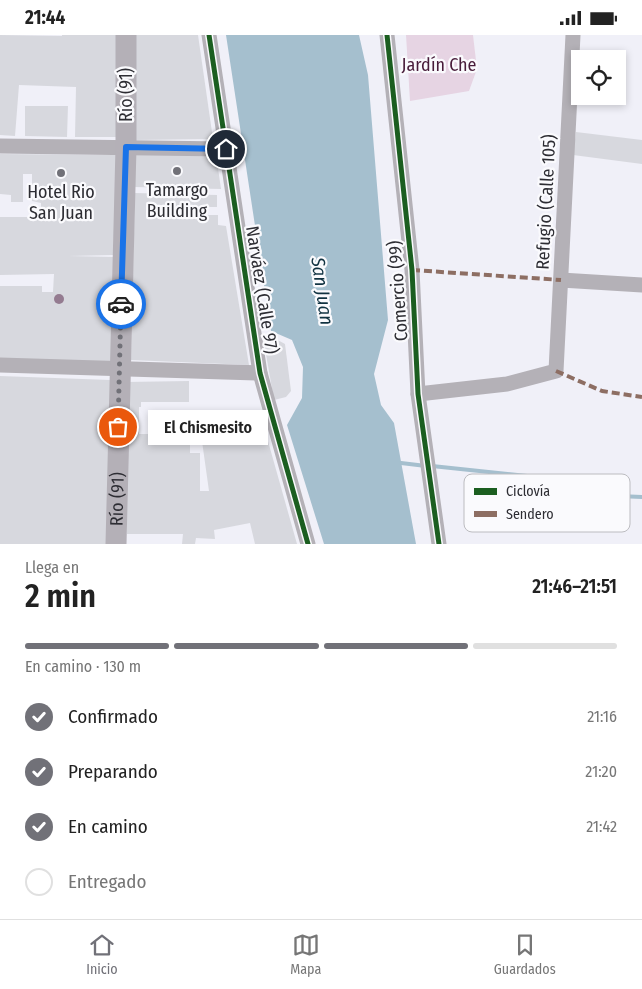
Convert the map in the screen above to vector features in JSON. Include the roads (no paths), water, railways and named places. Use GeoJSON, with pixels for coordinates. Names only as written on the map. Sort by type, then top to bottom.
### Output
{"type":"FeatureCollection","features":[{"type":"Feature","properties":{"kind":"street","name":"Río (91)"},"geometry":{"type":"LineString","coordinates":[[116,544],[126,147],[126,35]]}},
{"type":"Feature","properties":{"kind":"street","name":"Narváez (Calle 97)"},"geometry":{"type":"LineString","coordinates":[[209,35],[260,373],[308,544]]}},
{"type":"Feature","properties":{"kind":"street","name":"Comercio (99)"},"geometry":{"type":"LineString","coordinates":[[387,35],[412,270],[418,394],[439,544]]}},
{"type":"Feature","properties":{"kind":"street","name":"Refugio (Calle 105)"},"geometry":{"type":"LineString","coordinates":[[418,394],[507,384],[556,371],[573,35]]}},
{"type":"Feature","properties":{"kind":"street"},"geometry":{"type":"LineString","coordinates":[[0,146],[226,149]]}},
{"type":"Feature","properties":{"kind":"street"},"geometry":{"type":"LineString","coordinates":[[561,280],[642,285]]}},
{"type":"Feature","properties":{"kind":"street"},"geometry":{"type":"LineString","coordinates":[[0,365],[260,373]]}},
{"type":"Feature","properties":{"kind":"water","name":"San Juan"},"geometry":{"type":"Polygon","coordinates":[[[226,35],[359,35],[368,75],[388,320],[374,374],[381,405],[394,423],[416,544],[324,544],[287,425],[302,398],[303,367],[292,340],[271,331],[226,35]]]}},
{"type":"Feature","properties":{"kind":"waterway"},"geometry":{"type":"LineString","coordinates":[[401,463],[426,466]]}},
{"type":"Feature","properties":{"kind":"waterway"},"geometry":{"type":"LineString","coordinates":[[432,466],[508,474]]}},
{"type":"Feature","properties":{"kind":"waterway"},"geometry":{"type":"LineString","coordinates":[[630,496],[642,497]]}},
{"type":"Feature","properties":{"kind":"place","name":"Tamargo Building"},"geometry":{"type":"Point","coordinates":[177,171]}},
{"type":"Feature","properties":{"kind":"place","name":"Hotel Rio San Juan"},"geometry":{"type":"Point","coordinates":[61,173]}},
{"type":"Feature","properties":{"kind":"place","name":"El Chismesito"},"geometry":{"type":"Point","coordinates":[118,427]}},
{"type":"Feature","properties":{"kind":"park label","name":"Jardín Che"},"geometry":{"type":"Point","coordinates":[439,65]}}]}
